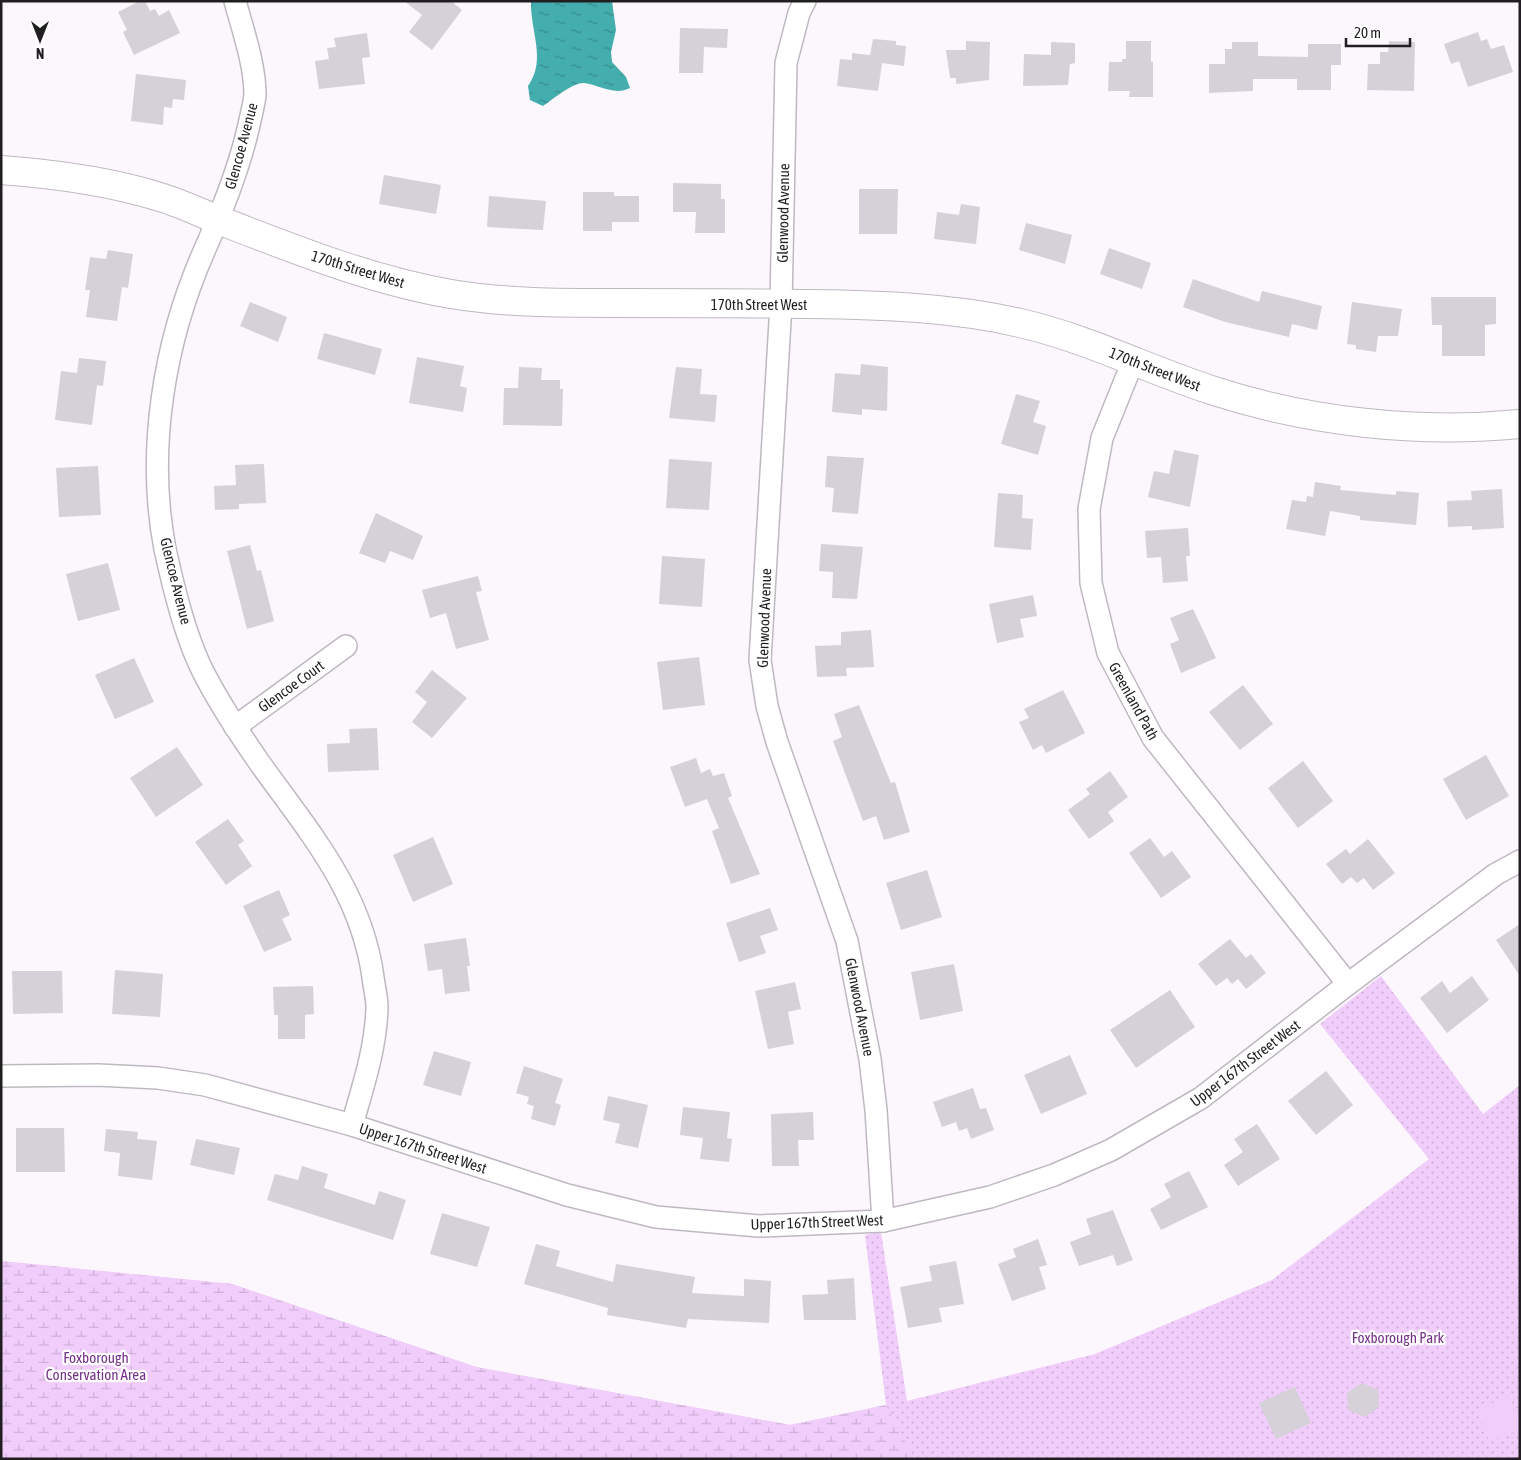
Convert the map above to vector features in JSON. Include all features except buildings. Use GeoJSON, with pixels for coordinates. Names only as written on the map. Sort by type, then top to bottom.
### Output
{"type":"FeatureCollection","features":[{"type":"Feature","properties":{"kind":"street","name":"Glencoe Avenue"},"geometry":{"type":"LineString","coordinates":[[234,1],[248,51],[255,96],[239,166],[219,220],[204,250],[185,302],[166,371],[159,421],[159,482],[165,548],[184,616],[206,678],[236,727],[324,851],[345,886],[362,924],[372,965],[377,1004],[375,1037],[352,1125]]}},
{"type":"Feature","properties":{"kind":"street","name":"Glenwood Avenue"},"geometry":{"type":"LineString","coordinates":[[805,1],[799,13],[786,63],[781,304],[760,660],[767,706],[776,742],[847,942],[870,1059],[876,1110],[883,1221]]}},
{"type":"Feature","properties":{"kind":"street","name":"170th Street West"},"geometry":{"type":"LineString","coordinates":[[1,170],[46,173],[164,198],[338,266],[398,283],[454,295],[546,303],[881,305],[969,314],[1016,322],[1056,332],[1211,390],[1302,413],[1400,426],[1483,427],[1520,424]]}},
{"type":"Feature","properties":{"kind":"street","name":"Greenland Path"},"geometry":{"type":"LineString","coordinates":[[1133,361],[1102,438],[1089,509],[1091,583],[1108,653],[1153,738],[1348,984]]}},
{"type":"Feature","properties":{"kind":"street","name":"Glencoe Court"},"geometry":{"type":"LineString","coordinates":[[236,727],[346,646]]}},
{"type":"Feature","properties":{"kind":"street","name":"Upper 167th Street West"},"geometry":{"type":"LineString","coordinates":[[1,1076],[98,1075],[158,1078],[206,1085],[246,1094],[352,1125],[567,1195],[656,1217],[759,1226],[883,1221],[990,1197],[1054,1175],[1111,1150],[1201,1098],[1348,984],[1496,874],[1520,861]]}},
{"type":"Feature","properties":{"kind":"green space","name":"Foxborough Park"},"geometry":{"type":"Polygon","coordinates":[[[1381,976],[1483,1114],[1520,1085],[1520,1459],[1,1459],[1,1261],[232,1284],[476,1367],[790,1425],[886,1405],[865,1235],[881,1232],[907,1401],[1095,1354],[1272,1280],[1429,1159],[1320,1024],[1381,976]]]}},
{"type":"Feature","properties":{"kind":"green space","name":"Foxborough Conservation Area"},"geometry":{"type":"Polygon","coordinates":[[[1,1261],[232,1284],[476,1367],[790,1425],[886,1405],[915,1459],[1,1459],[1,1261]]]}},
{"type":"Feature","properties":{"kind":"green space"},"geometry":{"type":"Polygon","coordinates":[[[1509,1396],[1520,1420],[1520,1430],[1489,1441],[1477,1410],[1509,1396]]]}},
{"type":"Feature","properties":{"kind":"water"},"geometry":{"type":"Polygon","coordinates":[[[531,1],[612,1],[616,30],[611,52],[612,62],[626,77],[630,88],[618,91],[579,83],[543,106],[530,100],[528,86],[534,76],[537,56],[531,1]]]}}]}
